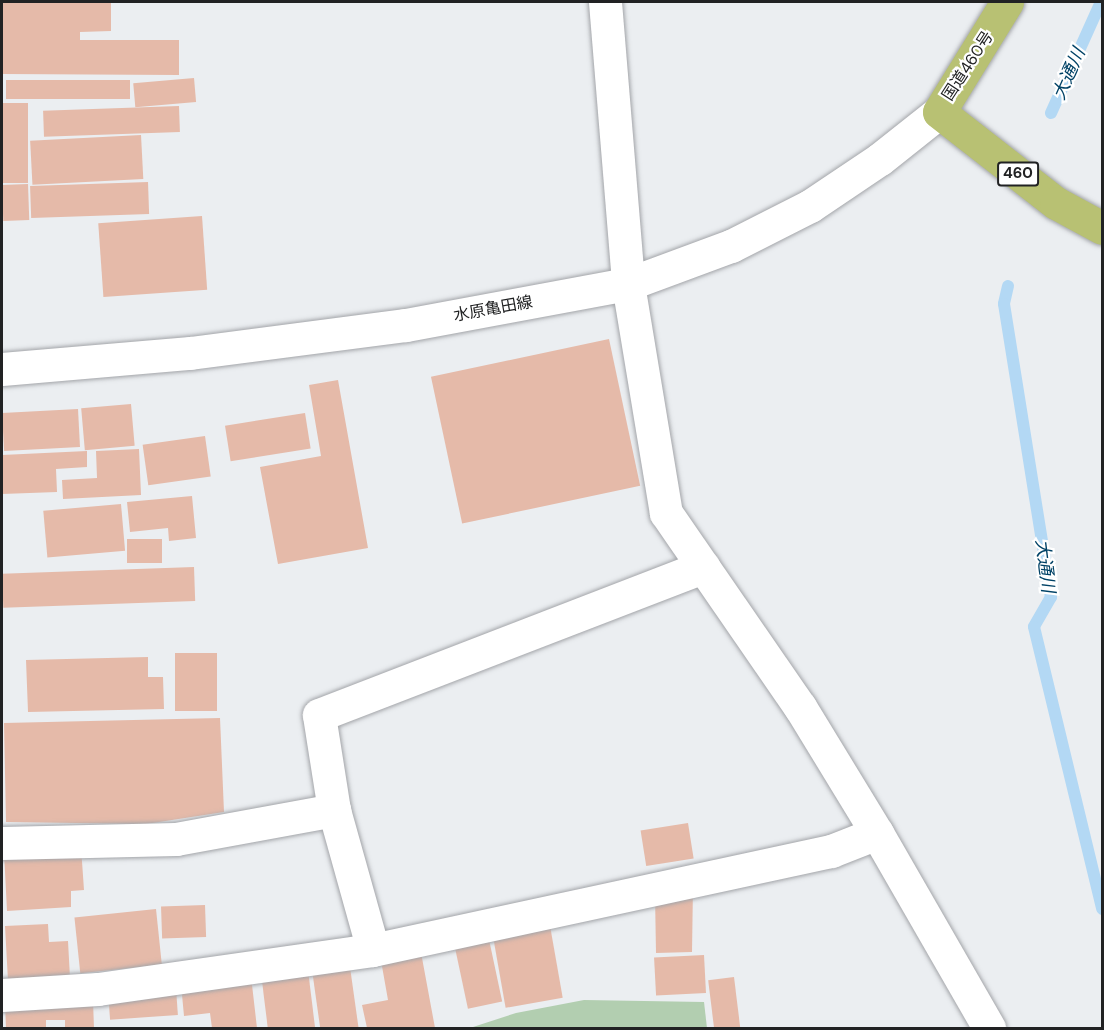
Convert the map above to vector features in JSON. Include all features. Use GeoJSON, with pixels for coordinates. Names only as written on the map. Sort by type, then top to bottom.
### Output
{"type":"FeatureCollection","features":[{"type":"Feature","properties":{"kind":"highway","name":"国道460号"},"geometry":{"type":"LineString","coordinates":[[1007,2],[939,112],[1056,203],[1102,228]]}},
{"type":"Feature","properties":{"kind":"street"},"geometry":{"type":"LineString","coordinates":[[605,2],[628,285],[666,513],[800,707],[877,832],[989,1029]]}},
{"type":"Feature","properties":{"kind":"street","name":"水原亀田線"},"geometry":{"type":"LineString","coordinates":[[2,369],[190,353],[406,325],[628,285],[731,246],[810,206],[880,159],[939,112]]}},
{"type":"Feature","properties":{"kind":"street"},"geometry":{"type":"LineString","coordinates":[[373,950],[334,810],[319,716],[703,567]]}},
{"type":"Feature","properties":{"kind":"street"},"geometry":{"type":"LineString","coordinates":[[2,843],[176,839],[334,810]]}},
{"type":"Feature","properties":{"kind":"street"},"geometry":{"type":"LineString","coordinates":[[2,994],[98,988],[373,950],[831,851],[877,832]]}},
{"type":"Feature","properties":{"kind":"green space"},"geometry":{"type":"Polygon","coordinates":[[[584,1000],[704,1002],[707,1028],[470,1028],[516,1013],[584,1000]]]}},
{"type":"Feature","properties":{"kind":"building"},"geometry":{"type":"Polygon","coordinates":[[[2,2],[111,2],[111,31],[80,32],[80,40],[179,40],[179,75],[2,74],[2,2]]]}},
{"type":"Feature","properties":{"kind":"building"},"geometry":{"type":"Polygon","coordinates":[[[194,78],[196,102],[135,107],[133,83],[194,78]]]}},
{"type":"Feature","properties":{"kind":"building"},"geometry":{"type":"Polygon","coordinates":[[[6,80],[130,80],[130,99],[6,99],[6,80]]]}},
{"type":"Feature","properties":{"kind":"building"},"geometry":{"type":"Polygon","coordinates":[[[2,103],[28,103],[28,183],[2,183],[2,103]]]}},
{"type":"Feature","properties":{"kind":"building"},"geometry":{"type":"Polygon","coordinates":[[[179,106],[180,132],[44,137],[43,111],[179,106]]]}},
{"type":"Feature","properties":{"kind":"building"},"geometry":{"type":"Polygon","coordinates":[[[141,135],[143,179],[32,185],[30,141],[141,135]]]}},
{"type":"Feature","properties":{"kind":"building"},"geometry":{"type":"Polygon","coordinates":[[[148,182],[149,214],[31,218],[30,186],[148,182]]]}},
{"type":"Feature","properties":{"kind":"building"},"geometry":{"type":"Polygon","coordinates":[[[28,184],[29,220],[3,221],[2,185],[28,184]]]}},
{"type":"Feature","properties":{"kind":"building"},"geometry":{"type":"Polygon","coordinates":[[[202,216],[207,290],[103,297],[98,223],[202,216]]]}},
{"type":"Feature","properties":{"kind":"building"},"geometry":{"type":"Polygon","coordinates":[[[609,339],[640,486],[462,524],[431,377],[609,339]]]}},
{"type":"Feature","properties":{"kind":"building"},"geometry":{"type":"Polygon","coordinates":[[[338,380],[368,548],[278,564],[260,467],[321,456],[309,385],[338,380]]]}},
{"type":"Feature","properties":{"kind":"building"},"geometry":{"type":"Polygon","coordinates":[[[131,404],[135,446],[85,450],[81,408],[131,404]]]}},
{"type":"Feature","properties":{"kind":"building"},"geometry":{"type":"Polygon","coordinates":[[[78,409],[80,447],[4,451],[2,413],[78,409]]]}},
{"type":"Feature","properties":{"kind":"building"},"geometry":{"type":"Polygon","coordinates":[[[305,413],[311,449],[231,461],[225,426],[305,413]]]}},
{"type":"Feature","properties":{"kind":"building"},"geometry":{"type":"Polygon","coordinates":[[[205,436],[211,477],[148,485],[143,445],[205,436]]]}},
{"type":"Feature","properties":{"kind":"building"},"geometry":{"type":"Polygon","coordinates":[[[139,449],[141,495],[63,499],[62,480],[97,478],[96,451],[139,449]]]}},
{"type":"Feature","properties":{"kind":"building"},"geometry":{"type":"Polygon","coordinates":[[[87,451],[87,467],[56,469],[57,492],[2,494],[2,455],[87,451]]]}},
{"type":"Feature","properties":{"kind":"building"},"geometry":{"type":"Polygon","coordinates":[[[192,496],[196,538],[169,541],[168,528],[130,532],[127,502],[192,496]]]}},
{"type":"Feature","properties":{"kind":"building"},"geometry":{"type":"Polygon","coordinates":[[[121,504],[125,551],[47,558],[43,511],[121,504]]]}},
{"type":"Feature","properties":{"kind":"building"},"geometry":{"type":"Polygon","coordinates":[[[127,539],[162,539],[162,563],[127,563],[127,539]]]}},
{"type":"Feature","properties":{"kind":"building"},"geometry":{"type":"Polygon","coordinates":[[[194,567],[195,601],[3,608],[2,574],[194,567]]]}},
{"type":"Feature","properties":{"kind":"building"},"geometry":{"type":"Polygon","coordinates":[[[175,653],[217,653],[217,711],[175,711],[175,653]]]}},
{"type":"Feature","properties":{"kind":"building"},"geometry":{"type":"Polygon","coordinates":[[[148,657],[148,677],[163,677],[164,709],[28,712],[26,660],[148,657]]]}},
{"type":"Feature","properties":{"kind":"building"},"geometry":{"type":"Polygon","coordinates":[[[220,718],[224,812],[146,824],[6,822],[4,723],[220,718]]]}},
{"type":"Feature","properties":{"kind":"building"},"geometry":{"type":"Polygon","coordinates":[[[688,823],[694,859],[646,866],[641,831],[688,823]]]}},
{"type":"Feature","properties":{"kind":"building"},"geometry":{"type":"Polygon","coordinates":[[[81,847],[84,890],[71,891],[71,907],[7,911],[4,852],[81,847]]]}},
{"type":"Feature","properties":{"kind":"building"},"geometry":{"type":"Polygon","coordinates":[[[693,886],[692,952],[656,953],[655,895],[693,886]]]}},
{"type":"Feature","properties":{"kind":"building"},"geometry":{"type":"Polygon","coordinates":[[[205,905],[206,937],[162,939],[161,907],[205,905]]]}},
{"type":"Feature","properties":{"kind":"building"},"geometry":{"type":"Polygon","coordinates":[[[156,909],[162,965],[80,973],[74,918],[156,909]]]}},
{"type":"Feature","properties":{"kind":"building"},"geometry":{"type":"Polygon","coordinates":[[[549,920],[563,998],[506,1008],[492,930],[549,920]]]}},
{"type":"Feature","properties":{"kind":"building"},"geometry":{"type":"Polygon","coordinates":[[[48,924],[49,942],[68,941],[70,978],[8,981],[5,926],[48,924]]]}},
{"type":"Feature","properties":{"kind":"building"},"geometry":{"type":"Polygon","coordinates":[[[487,930],[502,1001],[468,1009],[453,937],[487,930]]]}},
{"type":"Feature","properties":{"kind":"building"},"geometry":{"type":"Polygon","coordinates":[[[420,947],[435,1028],[367,1028],[362,1005],[388,1000],[380,955],[420,947]]]}},
{"type":"Feature","properties":{"kind":"building"},"geometry":{"type":"Polygon","coordinates":[[[704,955],[706,993],[656,996],[654,958],[704,955]]]}},
{"type":"Feature","properties":{"kind":"building"},"geometry":{"type":"Polygon","coordinates":[[[349,960],[359,1028],[320,1028],[311,965],[349,960]]]}},
{"type":"Feature","properties":{"kind":"building"},"geometry":{"type":"Polygon","coordinates":[[[308,970],[315,1028],[268,1028],[261,976],[308,970]]]}},
{"type":"Feature","properties":{"kind":"building"},"geometry":{"type":"Polygon","coordinates":[[[251,976],[257,1028],[212,1028],[210,1013],[184,1016],[181,984],[251,976]]]}},
{"type":"Feature","properties":{"kind":"building"},"geometry":{"type":"Polygon","coordinates":[[[734,977],[740,1028],[714,1028],[708,980],[734,977]]]}},
{"type":"Feature","properties":{"kind":"building"},"geometry":{"type":"Polygon","coordinates":[[[176,988],[178,1015],[110,1020],[108,993],[176,988]]]}},
{"type":"Feature","properties":{"kind":"building"},"geometry":{"type":"Polygon","coordinates":[[[93,1001],[94,1028],[65,1028],[65,1020],[46,1020],[46,1028],[6,1028],[5,1003],[93,1001]]]}},
{"type":"Feature","properties":{"kind":"waterway","name":"大通川"},"geometry":{"type":"LineString","coordinates":[[1051,113],[1101,2]]}},
{"type":"Feature","properties":{"kind":"waterway","name":"大通川"},"geometry":{"type":"LineString","coordinates":[[1008,286],[1004,304],[1051,597],[1034,627],[1102,909]]}}]}
